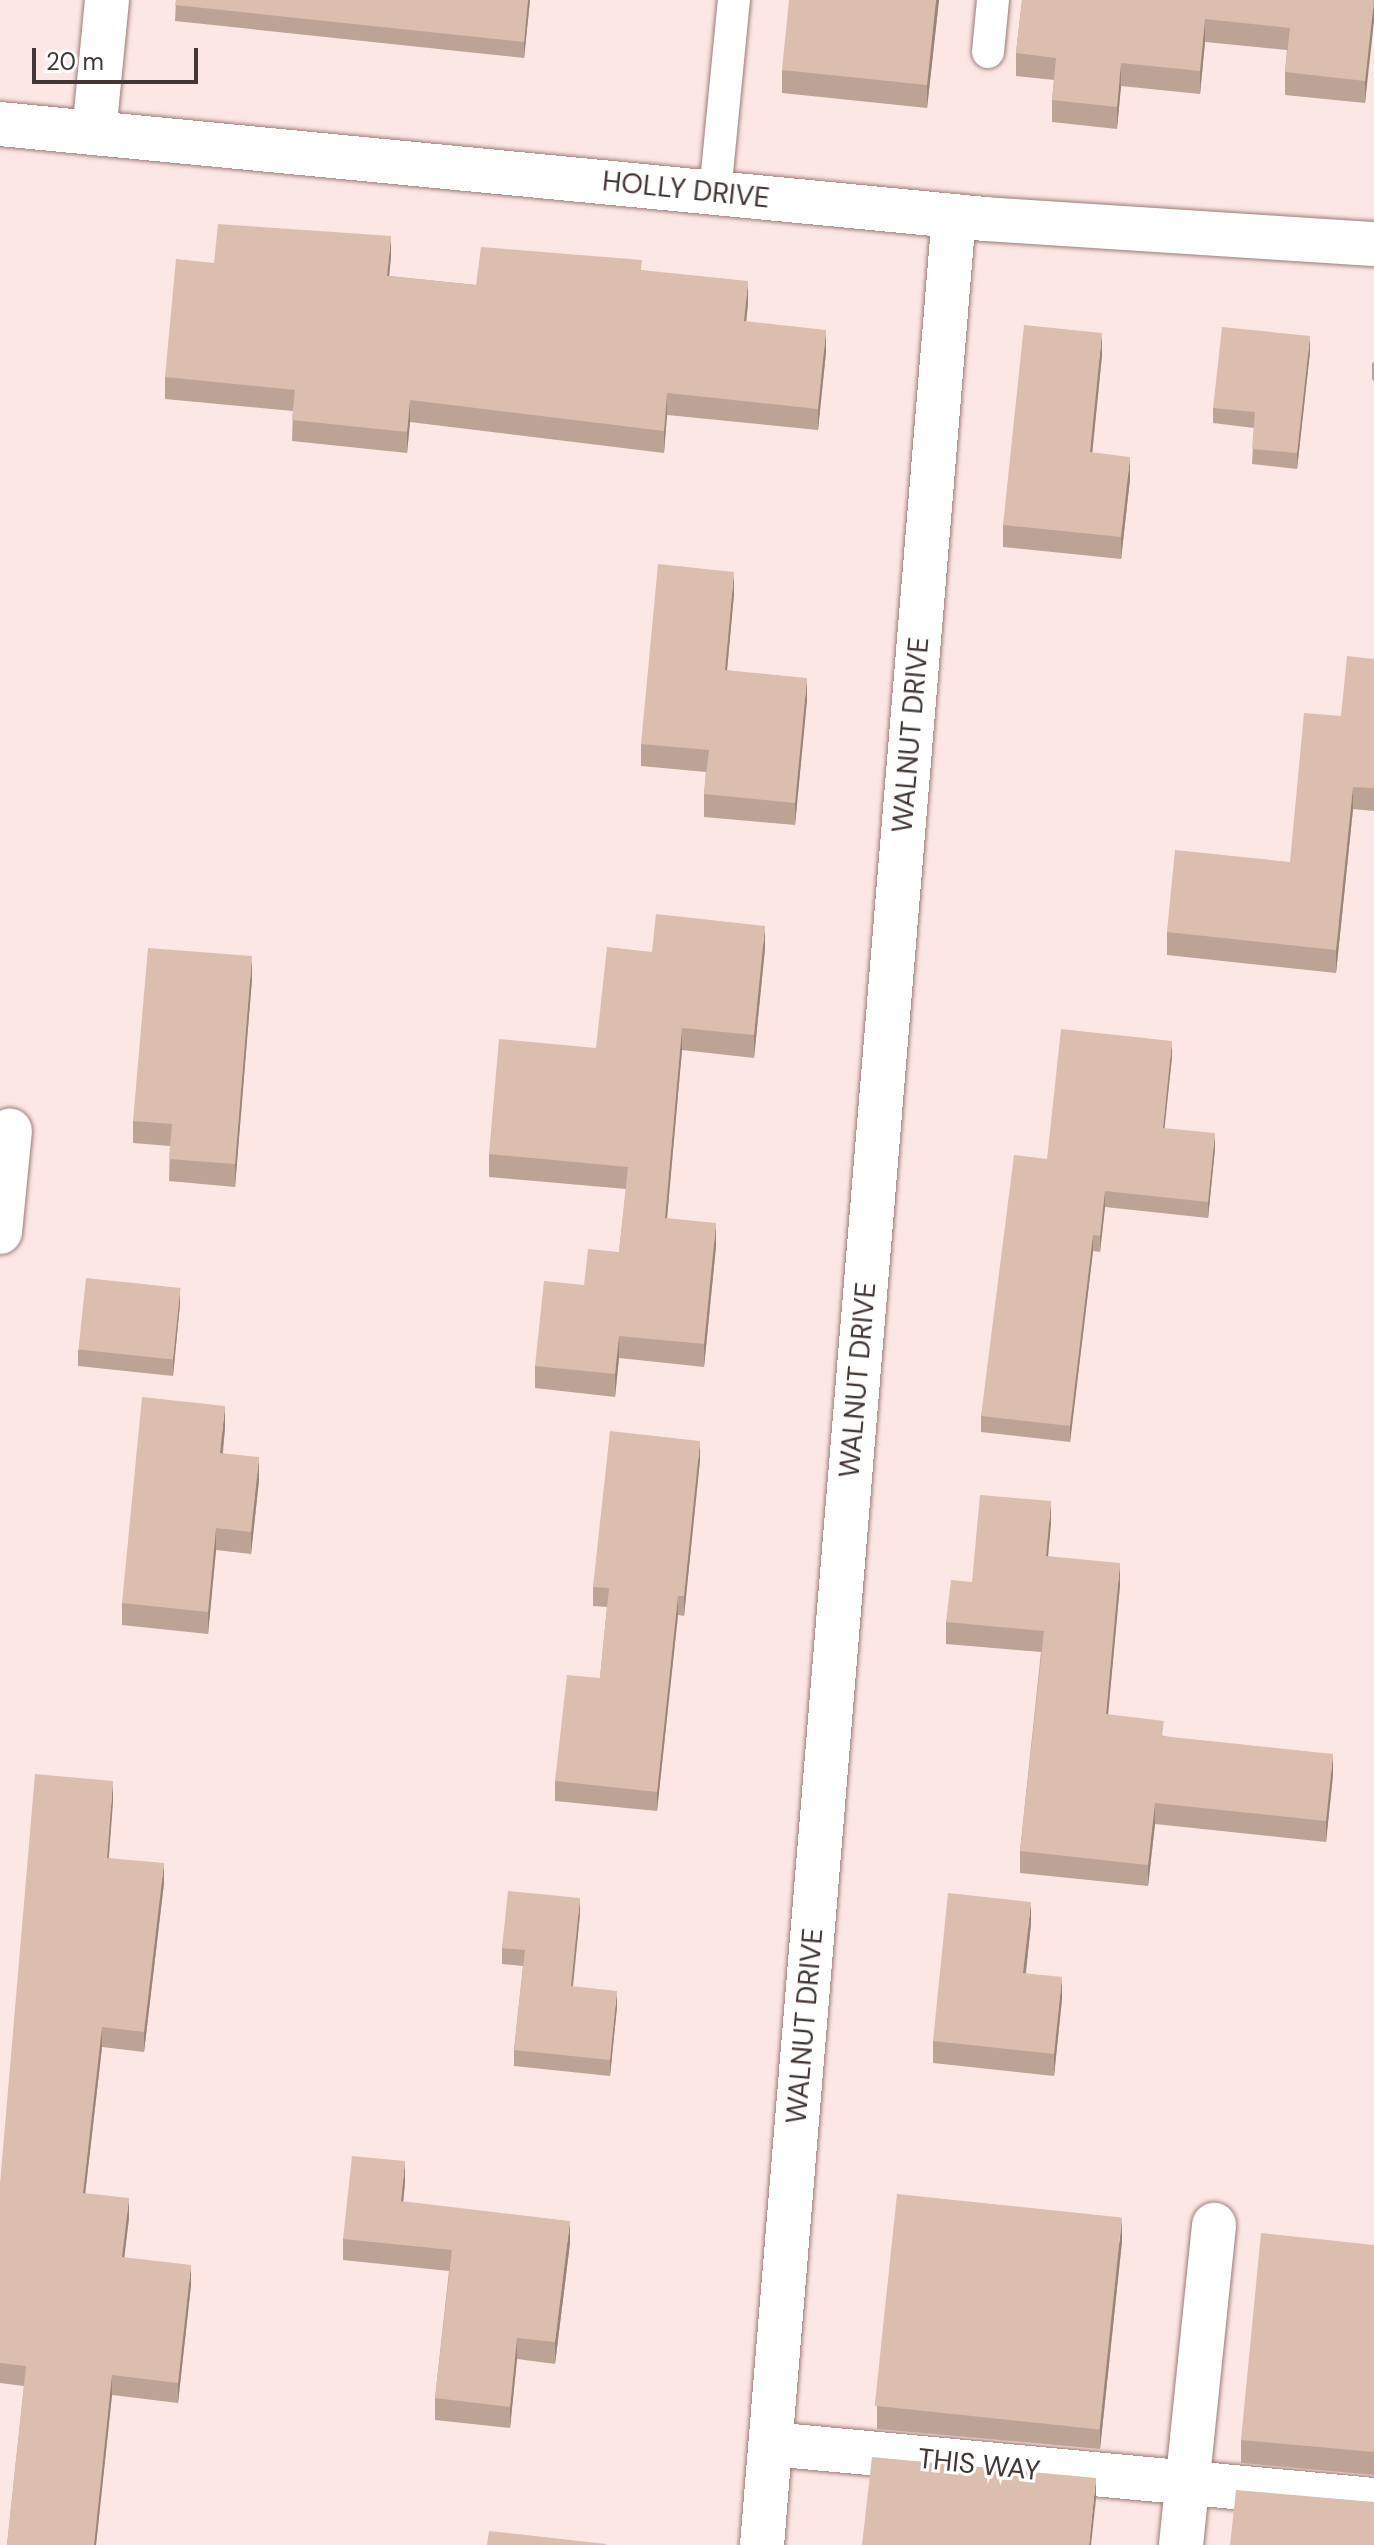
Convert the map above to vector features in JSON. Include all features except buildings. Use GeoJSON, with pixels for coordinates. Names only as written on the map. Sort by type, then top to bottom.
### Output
{"type":"FeatureCollection","features":[{"type":"Feature","properties":{"kind":"street"},"geometry":{"type":"LineString","coordinates":[[94,133],[107,0]]}},
{"type":"Feature","properties":{"kind":"street","name":"HOLLY DRIVE"},"geometry":{"type":"LineString","coordinates":[[0,124],[954,216],[1374,244]]}},
{"type":"Feature","properties":{"kind":"street","name":"WALNUT DRIVE"},"geometry":{"type":"LineString","coordinates":[[762,2545],[954,216]]}},
{"type":"Feature","properties":{"kind":"street"},"geometry":{"type":"LineString","coordinates":[[0,1232],[10,1130]]}},
{"type":"Feature","properties":{"kind":"street"},"geometry":{"type":"LineString","coordinates":[[1181,2545],[1214,2225]]}},
{"type":"Feature","properties":{"kind":"street","name":"THIS WAY"},"geometry":{"type":"LineString","coordinates":[[771,2444],[1374,2500]]}},
{"type":"Feature","properties":{"kind":"lane"},"geometry":{"type":"LineString","coordinates":[[715,193],[734,0]]}},
{"type":"Feature","properties":{"kind":"lane"},"geometry":{"type":"LineString","coordinates":[[988,52],[993,0]]}}]}
